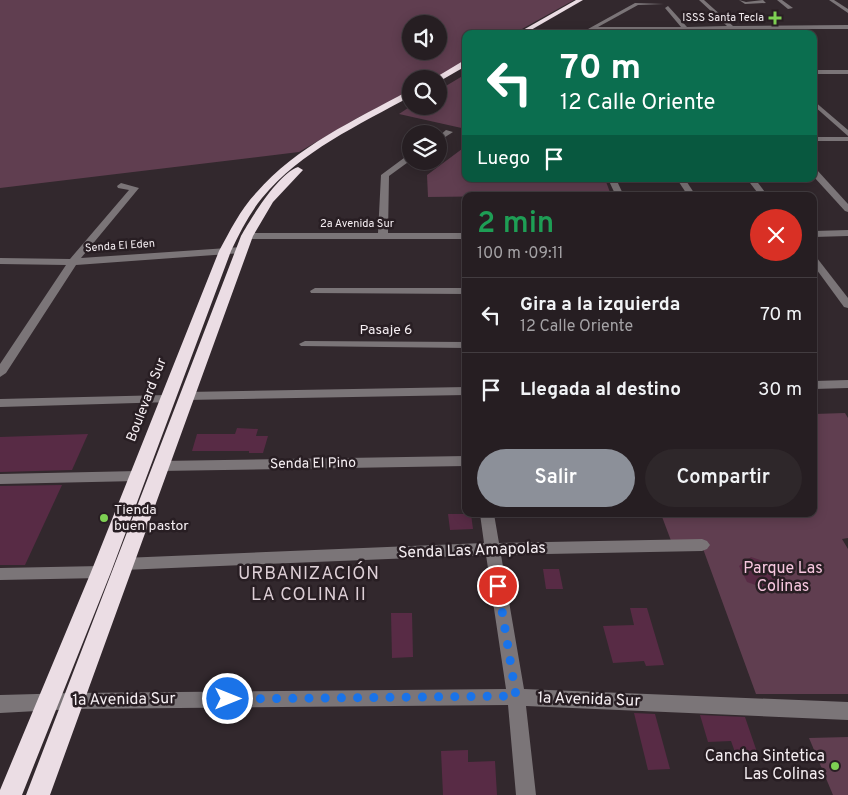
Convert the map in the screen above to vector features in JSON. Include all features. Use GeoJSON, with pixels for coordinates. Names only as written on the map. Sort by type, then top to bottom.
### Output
{"type":"FeatureCollection","features":[{"type":"Feature","properties":{"kind":"highway"},"geometry":{"type":"LineString","coordinates":[[527,30],[582,2]]}},
{"type":"Feature","properties":{"kind":"highway"},"geometry":{"type":"LineString","coordinates":[[539,30],[582,2]]}},
{"type":"Feature","properties":{"kind":"highway"},"geometry":{"type":"LineString","coordinates":[[447,73],[462,65]]}},
{"type":"Feature","properties":{"kind":"highway"},"geometry":{"type":"LineString","coordinates":[[447,82],[462,73]]}},
{"type":"Feature","properties":{"kind":"highway","name":"Boulevard Sur"},"geometry":{"type":"LineString","coordinates":[[38,795],[160,466],[177,398],[225,251],[239,221],[251,203],[278,174],[324,141],[402,98]]}},
{"type":"Feature","properties":{"kind":"highway","name":"Boulevard Sur"},"geometry":{"type":"LineString","coordinates":[[10,795],[138,476],[177,398],[247,236],[267,201],[298,169],[327,149],[402,107]]}},
{"type":"Feature","properties":{"kind":"street"},"geometry":{"type":"LineString","coordinates":[[701,0],[734,30]]}},
{"type":"Feature","properties":{"kind":"street"},"geometry":{"type":"LineString","coordinates":[[741,0],[745,3],[764,3],[760,0]]}},
{"type":"Feature","properties":{"kind":"street"},"geometry":{"type":"LineString","coordinates":[[779,0],[790,8]]}},
{"type":"Feature","properties":{"kind":"street"},"geometry":{"type":"LineString","coordinates":[[831,0],[848,11]]}},
{"type":"Feature","properties":{"kind":"street"},"geometry":{"type":"LineString","coordinates":[[591,29],[637,4],[662,4]]}},
{"type":"Feature","properties":{"kind":"street"},"geometry":{"type":"LineString","coordinates":[[668,8],[686,30]]}},
{"type":"Feature","properties":{"kind":"street"},"geometry":{"type":"LineString","coordinates":[[760,27],[763,30]]}},
{"type":"Feature","properties":{"kind":"street"},"geometry":{"type":"LineString","coordinates":[[591,29],[848,27]]}},
{"type":"Feature","properties":{"kind":"street"},"geometry":{"type":"LineString","coordinates":[[817,72],[848,72]]}},
{"type":"Feature","properties":{"kind":"street"},"geometry":{"type":"LineString","coordinates":[[817,106],[846,133]]}},
{"type":"Feature","properties":{"kind":"street"},"geometry":{"type":"LineString","coordinates":[[817,132],[846,133]]}},
{"type":"Feature","properties":{"kind":"street"},"geometry":{"type":"LineString","coordinates":[[817,139],[848,139]]}},
{"type":"Feature","properties":{"kind":"street"},"geometry":{"type":"LineString","coordinates":[[383,236],[386,175],[402,163]]}},
{"type":"Feature","properties":{"kind":"street"},"geometry":{"type":"LineString","coordinates":[[817,175],[848,209]]}},
{"type":"Feature","properties":{"kind":"street"},"geometry":{"type":"LineString","coordinates":[[752,182],[761,192]]}},
{"type":"Feature","properties":{"kind":"street"},"geometry":{"type":"LineString","coordinates":[[0,373],[73,262],[135,188],[121,186]]}},
{"type":"Feature","properties":{"kind":"street"},"geometry":{"type":"LineString","coordinates":[[817,234],[848,233]]}},
{"type":"Feature","properties":{"kind":"street","name":"2a Avenida Sur"},"geometry":{"type":"LineString","coordinates":[[247,236],[462,236]]}},
{"type":"Feature","properties":{"kind":"street","name":"Senda El Eden"},"geometry":{"type":"LineString","coordinates":[[0,261],[73,262],[242,250]]}},
{"type":"Feature","properties":{"kind":"street"},"geometry":{"type":"LineString","coordinates":[[817,264],[848,305]]}},
{"type":"Feature","properties":{"kind":"street"},"geometry":{"type":"LineString","coordinates":[[315,291],[462,290]]}},
{"type":"Feature","properties":{"kind":"street","name":"Pasaje 6"},"geometry":{"type":"LineString","coordinates":[[305,344],[462,344]]}},
{"type":"Feature","properties":{"kind":"street"},"geometry":{"type":"LineString","coordinates":[[817,385],[848,384]]}},
{"type":"Feature","properties":{"kind":"street"},"geometry":{"type":"LineString","coordinates":[[0,403],[462,391]]}},
{"type":"Feature","properties":{"kind":"street","name":"Senda El Pino"},"geometry":{"type":"LineString","coordinates":[[160,466],[462,462]]}},
{"type":"Feature","properties":{"kind":"street"},"geometry":{"type":"LineString","coordinates":[[0,478],[138,476]]}},
{"type":"Feature","properties":{"kind":"street"},"geometry":{"type":"LineString","coordinates":[[488,517],[516,696],[526,795]]}},
{"type":"Feature","properties":{"kind":"street","name":"Senda Las Amapolas"},"geometry":{"type":"LineString","coordinates":[[123,564],[493,549],[702,545]]}},
{"type":"Feature","properties":{"kind":"street"},"geometry":{"type":"LineString","coordinates":[[0,574],[101,572]]}},
{"type":"Feature","properties":{"kind":"street","name":"1a Avenida Sur"},"geometry":{"type":"LineString","coordinates":[[0,704],[47,703],[74,700],[516,696],[848,711]]}},
{"type":"Feature","properties":{"kind":"green space"},"geometry":{"type":"Polygon","coordinates":[[[0,0],[574,0],[520,30],[462,30],[462,63],[447,72],[447,70],[402,70],[402,96],[359,117],[299,152],[0,188],[0,0]]]}},
{"type":"Feature","properties":{"kind":"green space"},"geometry":{"type":"Polygon","coordinates":[[[462,76],[462,128],[403,115],[447,115],[447,85],[462,76]]]}},
{"type":"Feature","properties":{"kind":"green space"},"geometry":{"type":"Polygon","coordinates":[[[462,149],[462,182],[606,182],[610,192],[462,192],[462,197],[428,197],[427,175],[434,170],[447,170],[447,160],[462,149]]]}},
{"type":"Feature","properties":{"kind":"green space","name":"Parque Las Colinas"},"geometry":{"type":"Polygon","coordinates":[[[845,413],[848,418],[848,538],[842,539],[848,549],[848,694],[756,694],[702,546],[673,546],[662,517],[817,517],[817,414],[845,413]]]}},
{"type":"Feature","properties":{"kind":"green space","name":"Cancha Sintetica Las Colinas"},"geometry":{"type":"Polygon","coordinates":[[[848,737],[848,795],[833,795],[809,738],[848,737]]]}},
{"type":"Feature","properties":{"kind":"building"},"geometry":{"type":"Polygon","coordinates":[[[237,428],[258,429],[256,436],[268,436],[263,453],[249,453],[249,451],[192,451],[197,434],[235,434],[237,428]]]}},
{"type":"Feature","properties":{"kind":"building"},"geometry":{"type":"Polygon","coordinates":[[[88,434],[72,470],[0,472],[0,437],[88,434]]]}},
{"type":"Feature","properties":{"kind":"building"},"geometry":{"type":"Polygon","coordinates":[[[62,485],[25,565],[0,565],[0,486],[62,485]]]}},
{"type":"Feature","properties":{"kind":"building"},"geometry":{"type":"Polygon","coordinates":[[[448,514],[462,514],[462,517],[471,517],[473,529],[450,530],[448,514]]]}},
{"type":"Feature","properties":{"kind":"building"},"geometry":{"type":"Polygon","coordinates":[[[751,557],[772,564],[779,580],[767,589],[747,582],[739,566],[751,557]]]}},
{"type":"Feature","properties":{"kind":"building"},"geometry":{"type":"Polygon","coordinates":[[[543,569],[559,569],[563,589],[546,589],[543,569]]]}},
{"type":"Feature","properties":{"kind":"building"},"geometry":{"type":"Polygon","coordinates":[[[630,608],[647,608],[664,665],[646,666],[644,661],[613,663],[603,626],[634,625],[630,608]]]}},
{"type":"Feature","properties":{"kind":"building"},"geometry":{"type":"Polygon","coordinates":[[[391,613],[412,613],[413,657],[392,658],[391,613]]]}},
{"type":"Feature","properties":{"kind":"building"},"geometry":{"type":"Polygon","coordinates":[[[634,713],[655,714],[670,769],[648,770],[634,713]]]}},
{"type":"Feature","properties":{"kind":"building"},"geometry":{"type":"Polygon","coordinates":[[[700,715],[745,717],[758,755],[736,755],[731,741],[708,742],[700,715]]]}},
{"type":"Feature","properties":{"kind":"building"},"geometry":{"type":"Polygon","coordinates":[[[468,750],[468,762],[495,761],[497,795],[443,795],[441,751],[468,750]]]}},
{"type":"Feature","properties":{"kind":"place","name":"ISSS Santa Tecla"},"geometry":{"type":"Point","coordinates":[775,18]}},
{"type":"Feature","properties":{"kind":"place","name":"Tienda buen pastor"},"geometry":{"type":"Point","coordinates":[104,518]}},
{"type":"Feature","properties":{"kind":"place","name":"Cancha Sintetica Las Colinas"},"geometry":{"type":"Point","coordinates":[835,766]}},
{"type":"Feature","properties":{"kind":"district","name":"URBANIZACIÓN LA COLINA II"},"geometry":{"type":"Point","coordinates":[309,584]}},
{"type":"Feature","properties":{"kind":"route"},"geometry":{"type":"LineString","coordinates":[[228,699],[516,696],[498,586]]}}]}
